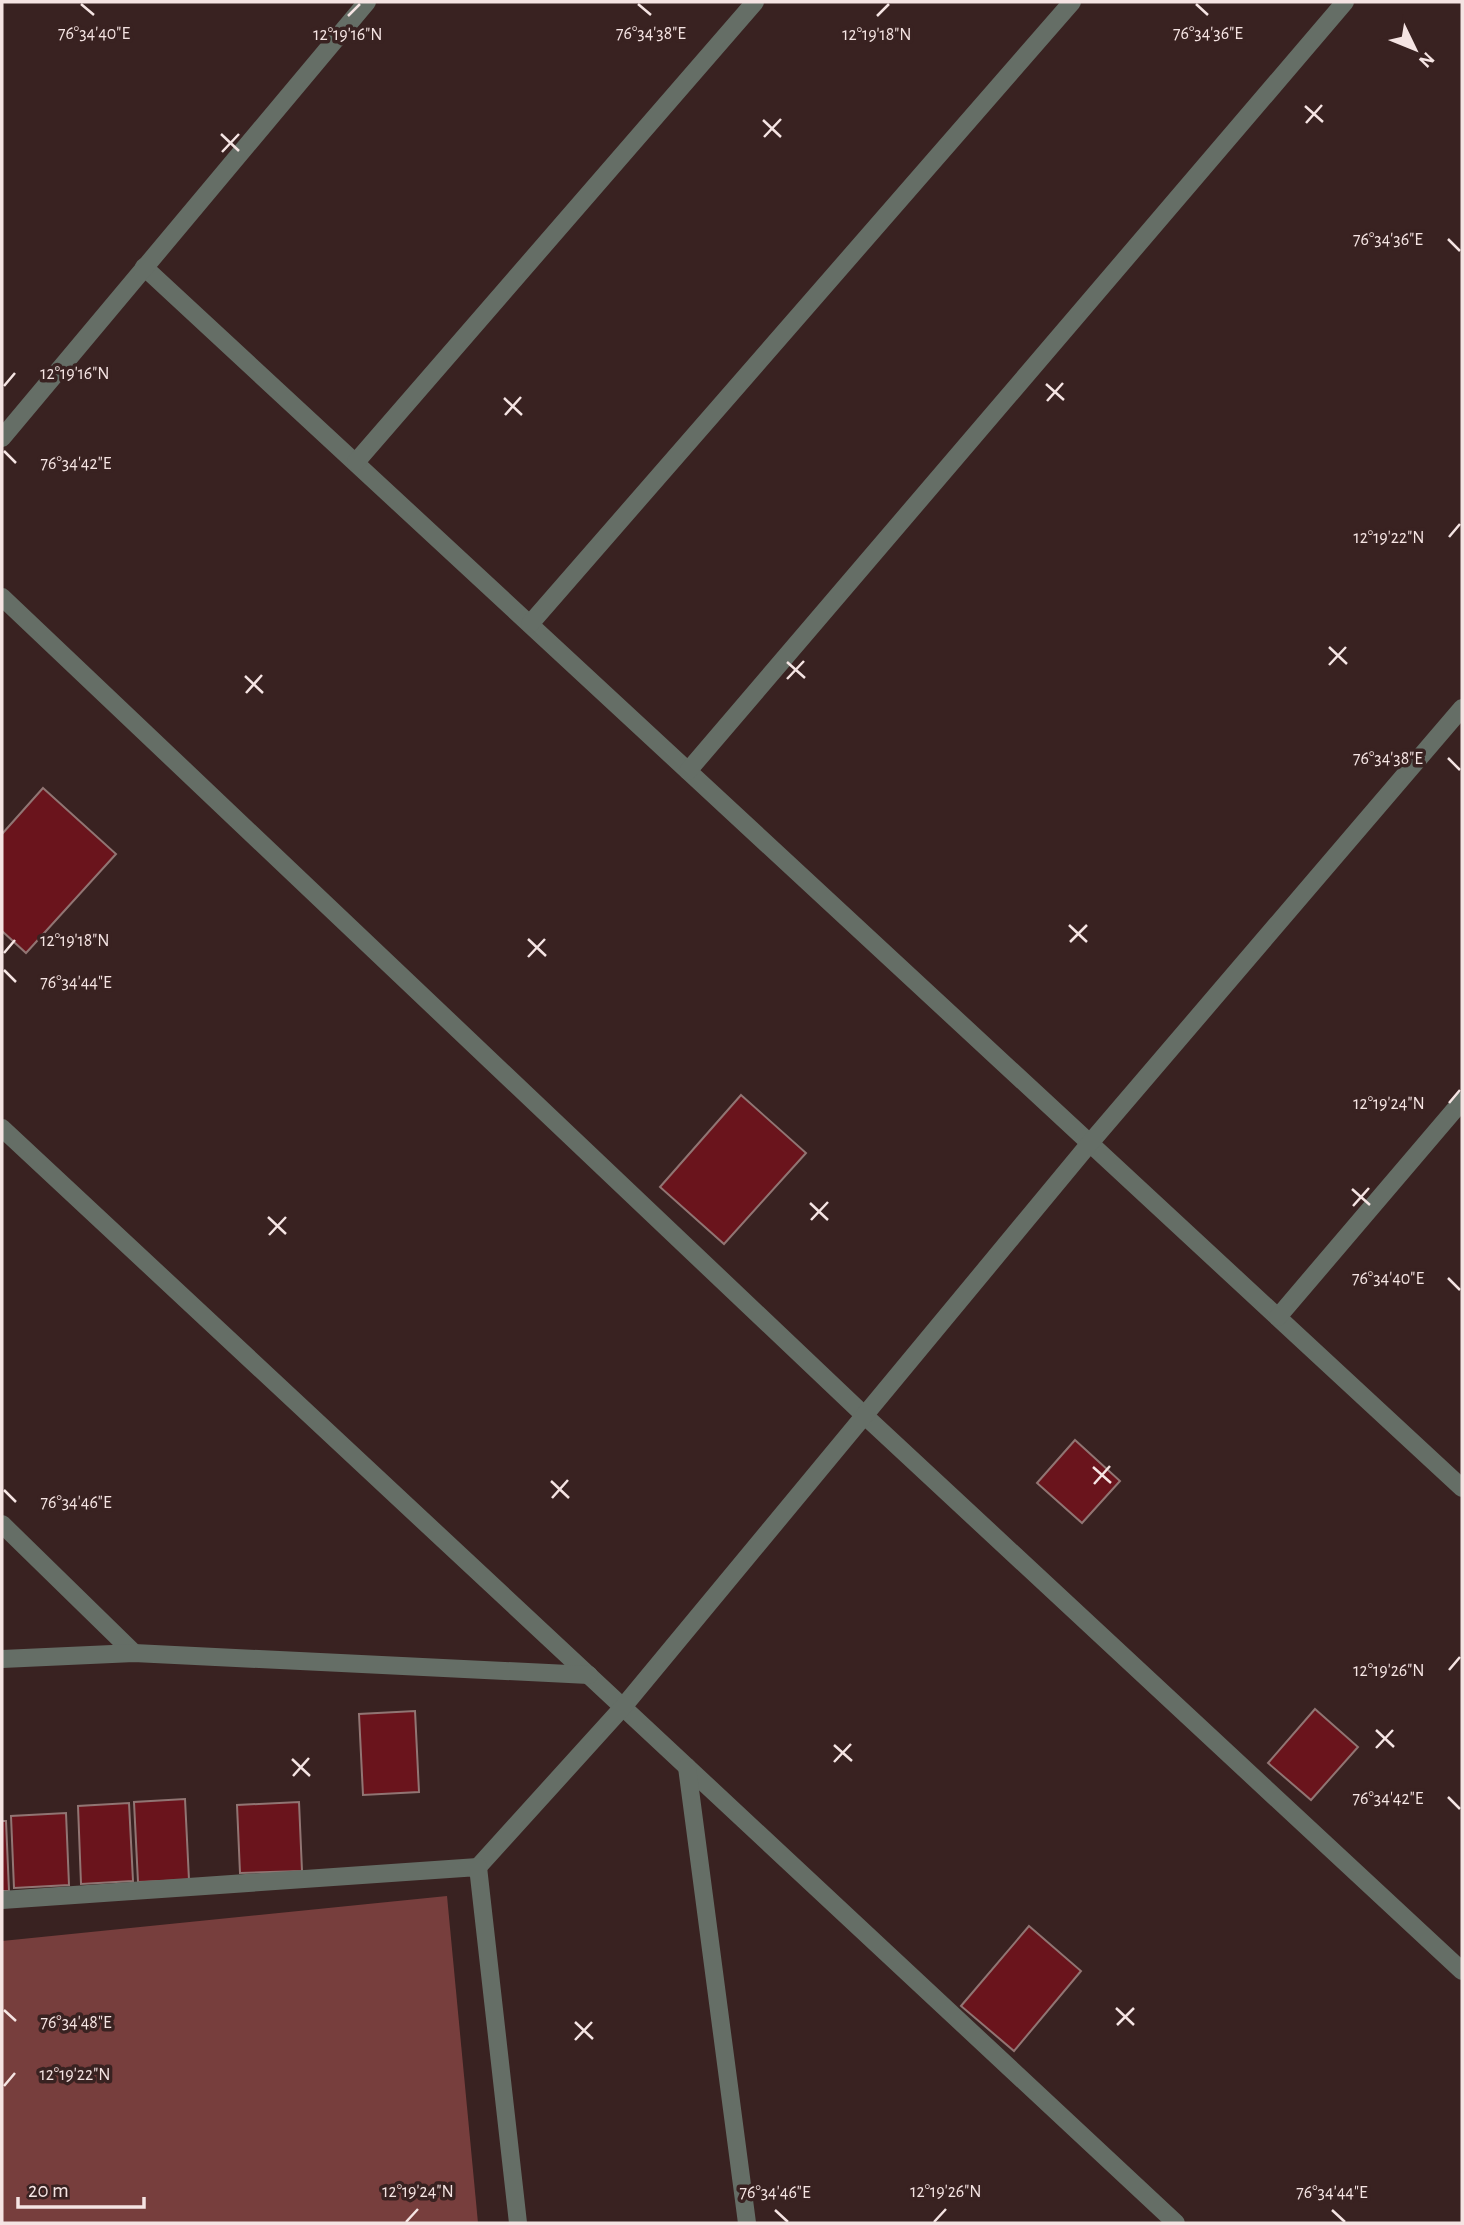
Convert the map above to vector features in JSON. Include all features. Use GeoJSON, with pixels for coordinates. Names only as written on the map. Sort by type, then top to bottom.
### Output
{"type":"FeatureCollection","features":[{"type":"Feature","properties":{"kind":"street"},"geometry":{"type":"LineString","coordinates":[[2,438],[367,2]]}},
{"type":"Feature","properties":{"kind":"street"},"geometry":{"type":"LineString","coordinates":[[356,463],[755,2]]}},
{"type":"Feature","properties":{"kind":"street"},"geometry":{"type":"LineString","coordinates":[[530,624],[1072,2]]}},
{"type":"Feature","properties":{"kind":"street"},"geometry":{"type":"LineString","coordinates":[[688,771],[1345,2]]}},
{"type":"Feature","properties":{"kind":"street"},"geometry":{"type":"LineString","coordinates":[[144,267],[1462,1488]]}},
{"type":"Feature","properties":{"kind":"street"},"geometry":{"type":"LineString","coordinates":[[2,597],[864,1415],[1462,1971]]}},
{"type":"Feature","properties":{"kind":"street"},"geometry":{"type":"LineString","coordinates":[[2,1900],[478,1867],[623,1707],[1090,1143],[1462,708]]}},
{"type":"Feature","properties":{"kind":"street"},"geometry":{"type":"LineString","coordinates":[[1278,1317],[1462,1101]]}},
{"type":"Feature","properties":{"kind":"street"},"geometry":{"type":"LineString","coordinates":[[2,1128],[1177,2223]]}},
{"type":"Feature","properties":{"kind":"street"},"geometry":{"type":"LineString","coordinates":[[2,1524],[134,1653]]}},
{"type":"Feature","properties":{"kind":"street"},"geometry":{"type":"LineString","coordinates":[[2,1659],[134,1653],[589,1675]]}},
{"type":"Feature","properties":{"kind":"street"},"geometry":{"type":"LineString","coordinates":[[687,1767],[747,2223]]}},
{"type":"Feature","properties":{"kind":"street"},"geometry":{"type":"LineString","coordinates":[[478,1867],[518,2223]]}},
{"type":"Feature","properties":{"kind":"shaded area"},"geometry":{"type":"Polygon","coordinates":[[[447,1896],[478,2223],[2,2223],[2,1941],[447,1896]]]}},
{"type":"Feature","properties":{"kind":"building"},"geometry":{"type":"Polygon","coordinates":[[[43,788],[116,854],[26,953],[2,931],[2,834],[43,788]]]}},
{"type":"Feature","properties":{"kind":"building"},"geometry":{"type":"Polygon","coordinates":[[[741,1095],[806,1153],[724,1244],[660,1187],[741,1095]]]}},
{"type":"Feature","properties":{"kind":"building"},"geometry":{"type":"Polygon","coordinates":[[[1075,1440],[1120,1481],[1082,1523],[1037,1483],[1075,1440]]]}},
{"type":"Feature","properties":{"kind":"building"},"geometry":{"type":"Polygon","coordinates":[[[1315,1709],[1358,1747],[1311,1800],[1268,1763],[1315,1709]]]}},
{"type":"Feature","properties":{"kind":"building"},"geometry":{"type":"Polygon","coordinates":[[[415,1711],[419,1792],[363,1795],[359,1714],[415,1711]]]}},
{"type":"Feature","properties":{"kind":"building"},"geometry":{"type":"Polygon","coordinates":[[[185,1799],[189,1880],[138,1882],[134,1802],[185,1799]]]}},
{"type":"Feature","properties":{"kind":"building"},"geometry":{"type":"Polygon","coordinates":[[[299,1802],[302,1871],[240,1873],[237,1805],[299,1802]]]}},
{"type":"Feature","properties":{"kind":"building"},"geometry":{"type":"Polygon","coordinates":[[[129,1803],[133,1881],[81,1884],[78,1806],[129,1803]]]}},
{"type":"Feature","properties":{"kind":"building"},"geometry":{"type":"Polygon","coordinates":[[[66,1813],[69,1885],[14,1888],[11,1816],[66,1813]]]}},
{"type":"Feature","properties":{"kind":"building"},"geometry":{"type":"Polygon","coordinates":[[[2,1821],[6,1821],[9,1891],[2,1891],[2,1821]]]}},
{"type":"Feature","properties":{"kind":"building"},"geometry":{"type":"Polygon","coordinates":[[[1029,1926],[1081,1971],[1014,2051],[961,2006],[1029,1926]]]}}]}
